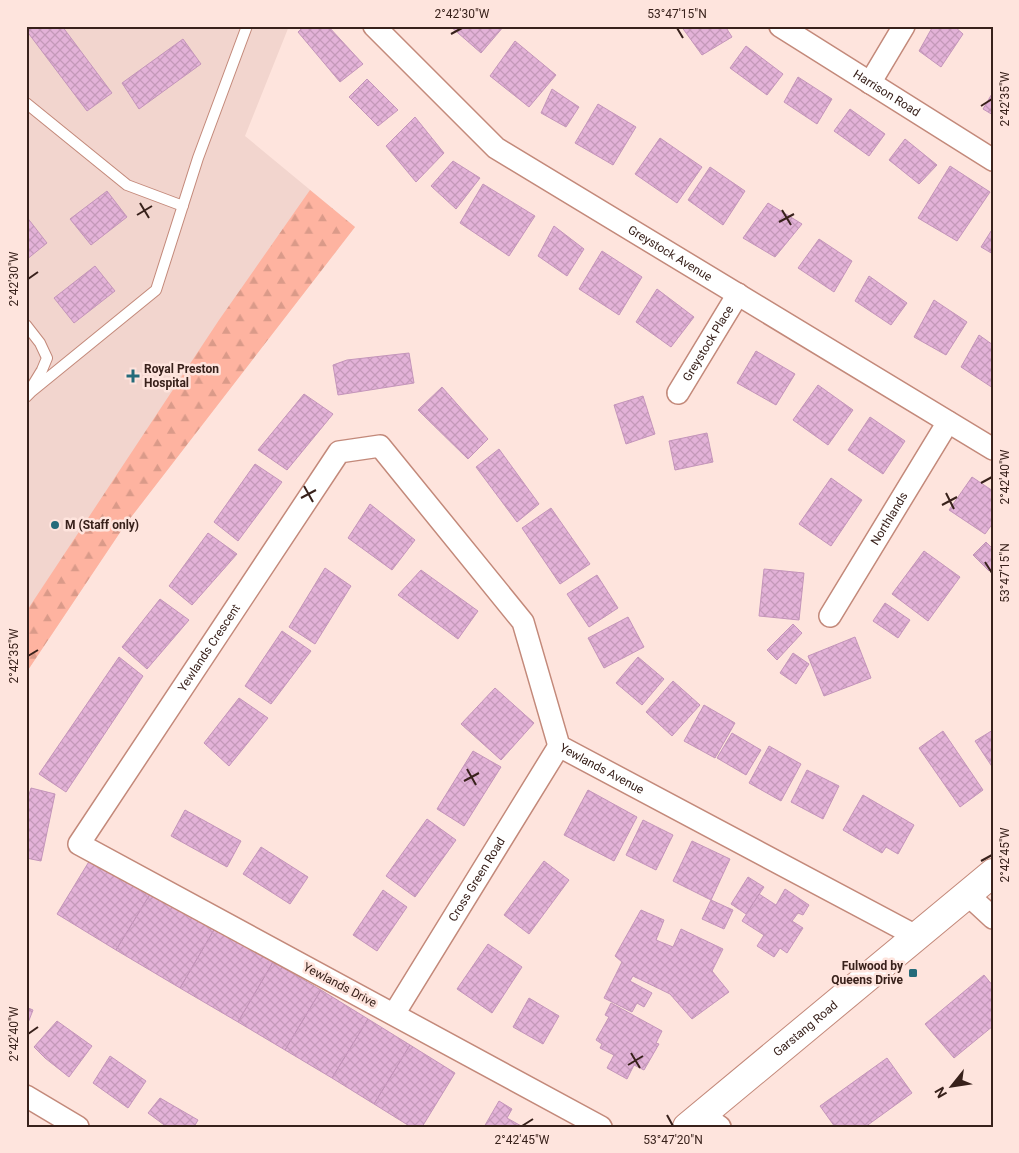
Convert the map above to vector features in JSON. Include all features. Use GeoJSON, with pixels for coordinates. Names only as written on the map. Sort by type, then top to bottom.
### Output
{"type":"FeatureCollection","features":[{"type":"Feature","properties":{"kind":"highway","name":"Garstang Road"},"geometry":{"type":"LineString","coordinates":[[703,1122],[916,936],[993,873]]}},
{"type":"Feature","properties":{"kind":"street","name":"Greystock Avenue"},"geometry":{"type":"LineString","coordinates":[[374,26],[496,148],[993,449]]}},
{"type":"Feature","properties":{"kind":"street","name":"Harrison Road"},"geometry":{"type":"LineString","coordinates":[[780,26],[993,160]]}},
{"type":"Feature","properties":{"kind":"street"},"geometry":{"type":"LineString","coordinates":[[870,83],[904,26]]}},
{"type":"Feature","properties":{"kind":"street","name":"Greystock Place"},"geometry":{"type":"LineString","coordinates":[[678,393],[738,294]]}},
{"type":"Feature","properties":{"kind":"street","name":"Northlands"},"geometry":{"type":"LineString","coordinates":[[830,616],[948,422]]}},
{"type":"Feature","properties":{"kind":"street","name":"Yewlands Avenue"},"geometry":{"type":"LineString","coordinates":[[339,452],[380,446],[523,622],[559,746],[916,936]]}},
{"type":"Feature","properties":{"kind":"street","name":"Yewlands Crescent"},"geometry":{"type":"LineString","coordinates":[[79,844],[339,452]]}},
{"type":"Feature","properties":{"kind":"street","name":"Cross Green Road"},"geometry":{"type":"LineString","coordinates":[[394,1014],[559,746]]}},
{"type":"Feature","properties":{"kind":"street","name":"Yewlands Drive"},"geometry":{"type":"LineString","coordinates":[[79,844],[601,1127]]}},
{"type":"Feature","properties":{"kind":"street"},"geometry":{"type":"LineString","coordinates":[[967,894],[993,918]]}},
{"type":"Feature","properties":{"kind":"street"},"geometry":{"type":"LineString","coordinates":[[26,1096],[78,1127]]}},
{"type":"Feature","properties":{"kind":"lane"},"geometry":{"type":"LineString","coordinates":[[26,396],[156,290],[198,158],[248,26]]}},
{"type":"Feature","properties":{"kind":"lane"},"geometry":{"type":"LineString","coordinates":[[26,103],[127,185],[183,206]]}},
{"type":"Feature","properties":{"kind":"lane"},"geometry":{"type":"LineString","coordinates":[[26,325],[40,343],[47,358],[26,396]]}},
{"type":"Feature","properties":{"kind":"shaded area","name":"Royal Preston Hospital"},"geometry":{"type":"Polygon","coordinates":[[[26,26],[289,26],[245,136],[355,227],[125,525],[26,673],[26,26]]]}},
{"type":"Feature","properties":{"kind":"green space"},"geometry":{"type":"Polygon","coordinates":[[[310,190],[355,227],[125,525],[26,673],[26,612],[219,320],[310,190]]]}},
{"type":"Feature","properties":{"kind":"building"},"geometry":{"type":"Polygon","coordinates":[[[26,26],[62,26],[112,93],[87,111],[26,30],[26,26]]]}},
{"type":"Feature","properties":{"kind":"building"},"geometry":{"type":"Polygon","coordinates":[[[304,26],[328,26],[363,64],[340,82],[298,32],[304,26]]]}},
{"type":"Feature","properties":{"kind":"building"},"geometry":{"type":"Polygon","coordinates":[[[450,26],[504,26],[481,53],[450,26]]]}},
{"type":"Feature","properties":{"kind":"building"},"geometry":{"type":"Polygon","coordinates":[[[681,26],[725,26],[732,37],[702,55],[681,26]]]}},
{"type":"Feature","properties":{"kind":"building"},"geometry":{"type":"Polygon","coordinates":[[[933,26],[954,26],[963,34],[941,67],[919,51],[933,26]]]}},
{"type":"Feature","properties":{"kind":"building"},"geometry":{"type":"Polygon","coordinates":[[[183,39],[201,64],[139,109],[122,83],[183,39]]]}},
{"type":"Feature","properties":{"kind":"building"},"geometry":{"type":"Polygon","coordinates":[[[515,41],[556,75],[529,107],[490,76],[515,41]]]}},
{"type":"Feature","properties":{"kind":"building"},"geometry":{"type":"Polygon","coordinates":[[[746,46],[783,74],[767,95],[730,68],[746,46]]]}},
{"type":"Feature","properties":{"kind":"building"},"geometry":{"type":"Polygon","coordinates":[[[798,77],[832,99],[817,124],[784,102],[798,77]]]}},
{"type":"Feature","properties":{"kind":"building"},"geometry":{"type":"Polygon","coordinates":[[[367,79],[398,110],[378,126],[349,97],[367,79]]]}},
{"type":"Feature","properties":{"kind":"building"},"geometry":{"type":"Polygon","coordinates":[[[552,89],[579,107],[566,127],[541,113],[552,89]]]}},
{"type":"Feature","properties":{"kind":"building"},"geometry":{"type":"Polygon","coordinates":[[[993,92],[993,115],[983,109],[993,92]]]}},
{"type":"Feature","properties":{"kind":"building"},"geometry":{"type":"Polygon","coordinates":[[[598,104],[636,127],[613,165],[575,143],[598,104]]]}},
{"type":"Feature","properties":{"kind":"building"},"geometry":{"type":"Polygon","coordinates":[[[850,109],[885,134],[869,156],[834,131],[850,109]]]}},
{"type":"Feature","properties":{"kind":"building"},"geometry":{"type":"Polygon","coordinates":[[[415,117],[444,153],[416,182],[386,146],[415,117]]]}},
{"type":"Feature","properties":{"kind":"building"},"geometry":{"type":"Polygon","coordinates":[[[660,138],[702,167],[677,203],[635,174],[660,138]]]}},
{"type":"Feature","properties":{"kind":"building"},"geometry":{"type":"Polygon","coordinates":[[[905,139],[937,165],[919,184],[889,160],[905,139]]]}},
{"type":"Feature","properties":{"kind":"building"},"geometry":{"type":"Polygon","coordinates":[[[453,161],[480,178],[456,209],[431,186],[453,161]]]}},
{"type":"Feature","properties":{"kind":"building"},"geometry":{"type":"Polygon","coordinates":[[[950,166],[990,192],[957,241],[918,218],[950,166]]]}},
{"type":"Feature","properties":{"kind":"building"},"geometry":{"type":"Polygon","coordinates":[[[710,167],[745,191],[723,225],[688,200],[710,167]]]}},
{"type":"Feature","properties":{"kind":"building"},"geometry":{"type":"Polygon","coordinates":[[[483,184],[535,216],[509,256],[460,223],[483,184]]]}},
{"type":"Feature","properties":{"kind":"building"},"geometry":{"type":"Polygon","coordinates":[[[107,191],[127,217],[91,245],[70,219],[107,191]]]}},
{"type":"Feature","properties":{"kind":"building"},"geometry":{"type":"Polygon","coordinates":[[[768,203],[802,224],[775,257],[743,238],[768,203]]]}},
{"type":"Feature","properties":{"kind":"building"},"geometry":{"type":"Polygon","coordinates":[[[26,216],[47,243],[26,260],[26,216]]]}},
{"type":"Feature","properties":{"kind":"building"},"geometry":{"type":"Polygon","coordinates":[[[554,226],[584,249],[567,276],[538,256],[554,226]]]}},
{"type":"Feature","properties":{"kind":"building"},"geometry":{"type":"Polygon","coordinates":[[[993,228],[993,254],[981,247],[993,228]]]}},
{"type":"Feature","properties":{"kind":"building"},"geometry":{"type":"Polygon","coordinates":[[[819,239],[852,261],[834,292],[798,268],[819,239]]]}},
{"type":"Feature","properties":{"kind":"building"},"geometry":{"type":"Polygon","coordinates":[[[602,251],[642,277],[619,315],[579,289],[602,251]]]}},
{"type":"Feature","properties":{"kind":"building"},"geometry":{"type":"Polygon","coordinates":[[[95,266],[115,291],[74,323],[54,298],[95,266]]]}},
{"type":"Feature","properties":{"kind":"building"},"geometry":{"type":"Polygon","coordinates":[[[869,276],[907,303],[891,325],[855,301],[869,276]]]}},
{"type":"Feature","properties":{"kind":"building"},"geometry":{"type":"Polygon","coordinates":[[[657,289],[694,317],[671,347],[636,322],[657,289]]]}},
{"type":"Feature","properties":{"kind":"building"},"geometry":{"type":"Polygon","coordinates":[[[934,300],[967,322],[946,355],[914,337],[934,300]]]}},
{"type":"Feature","properties":{"kind":"building"},"geometry":{"type":"Polygon","coordinates":[[[979,335],[993,345],[993,388],[961,367],[979,335]]]}},
{"type":"Feature","properties":{"kind":"building"},"geometry":{"type":"Polygon","coordinates":[[[756,351],[795,374],[776,405],[737,383],[756,351]]]}},
{"type":"Feature","properties":{"kind":"building"},"geometry":{"type":"Polygon","coordinates":[[[409,353],[414,383],[338,395],[333,365],[347,360],[409,353]]]}},
{"type":"Feature","properties":{"kind":"building"},"geometry":{"type":"Polygon","coordinates":[[[818,385],[853,410],[828,445],[793,420],[818,385]]]}},
{"type":"Feature","properties":{"kind":"building"},"geometry":{"type":"Polygon","coordinates":[[[442,387],[488,439],[468,459],[418,410],[442,387]]]}},
{"type":"Feature","properties":{"kind":"building"},"geometry":{"type":"Polygon","coordinates":[[[304,394],[333,414],[287,470],[258,450],[304,394]]]}},
{"type":"Feature","properties":{"kind":"building"},"geometry":{"type":"Polygon","coordinates":[[[643,396],[655,434],[626,444],[614,405],[643,396]]]}},
{"type":"Feature","properties":{"kind":"building"},"geometry":{"type":"Polygon","coordinates":[[[870,417],[905,441],[883,474],[848,450],[870,417]]]}},
{"type":"Feature","properties":{"kind":"building"},"geometry":{"type":"Polygon","coordinates":[[[707,433],[713,462],[675,470],[669,441],[707,433]]]}},
{"type":"Feature","properties":{"kind":"building"},"geometry":{"type":"Polygon","coordinates":[[[499,449],[539,504],[517,522],[476,467],[499,449]]]}},
{"type":"Feature","properties":{"kind":"building"},"geometry":{"type":"Polygon","coordinates":[[[255,464],[282,482],[238,541],[214,522],[255,464]]]}},
{"type":"Feature","properties":{"kind":"building"},"geometry":{"type":"Polygon","coordinates":[[[972,477],[993,491],[993,523],[985,534],[949,510],[972,477]]]}},
{"type":"Feature","properties":{"kind":"building"},"geometry":{"type":"Polygon","coordinates":[[[831,478],[862,500],[831,546],[799,524],[831,478]]]}},
{"type":"Feature","properties":{"kind":"building"},"geometry":{"type":"Polygon","coordinates":[[[370,504],[415,540],[392,570],[348,538],[370,504]]]}},
{"type":"Feature","properties":{"kind":"building"},"geometry":{"type":"Polygon","coordinates":[[[551,508],[590,564],[560,584],[522,528],[551,508]]]}},
{"type":"Feature","properties":{"kind":"building"},"geometry":{"type":"Polygon","coordinates":[[[208,533],[237,554],[192,605],[169,586],[208,533]]]}},
{"type":"Feature","properties":{"kind":"building"},"geometry":{"type":"Polygon","coordinates":[[[986,542],[993,549],[993,567],[989,571],[973,555],[986,542]]]}},
{"type":"Feature","properties":{"kind":"building"},"geometry":{"type":"Polygon","coordinates":[[[924,551],[960,577],[928,621],[892,594],[924,551]]]}},
{"type":"Feature","properties":{"kind":"building"},"geometry":{"type":"Polygon","coordinates":[[[325,568],[351,586],[315,644],[289,627],[325,568]]]}},
{"type":"Feature","properties":{"kind":"building"},"geometry":{"type":"Polygon","coordinates":[[[764,569],[804,573],[799,620],[759,616],[764,569]]]}},
{"type":"Feature","properties":{"kind":"building"},"geometry":{"type":"Polygon","coordinates":[[[421,570],[478,611],[458,639],[398,595],[421,570]]]}},
{"type":"Feature","properties":{"kind":"building"},"geometry":{"type":"Polygon","coordinates":[[[597,575],[618,608],[589,627],[567,594],[597,575]]]}},
{"type":"Feature","properties":{"kind":"building"},"geometry":{"type":"Polygon","coordinates":[[[160,599],[189,620],[147,669],[122,647],[160,599]]]}},
{"type":"Feature","properties":{"kind":"building"},"geometry":{"type":"Polygon","coordinates":[[[885,603],[910,620],[898,638],[873,621],[885,603]]]}},
{"type":"Feature","properties":{"kind":"building"},"geometry":{"type":"Polygon","coordinates":[[[628,617],[644,647],[604,668],[588,638],[628,617]]]}},
{"type":"Feature","properties":{"kind":"building"},"geometry":{"type":"Polygon","coordinates":[[[793,624],[802,633],[777,660],[767,650],[793,624]]]}},
{"type":"Feature","properties":{"kind":"building"},"geometry":{"type":"Polygon","coordinates":[[[282,631],[311,651],[271,704],[245,686],[282,631]]]}},
{"type":"Feature","properties":{"kind":"building"},"geometry":{"type":"Polygon","coordinates":[[[855,637],[871,678],[824,696],[808,656],[855,637]]]}},
{"type":"Feature","properties":{"kind":"building"},"geometry":{"type":"Polygon","coordinates":[[[793,653],[809,664],[796,684],[780,673],[793,653]]]}},
{"type":"Feature","properties":{"kind":"building"},"geometry":{"type":"Polygon","coordinates":[[[119,657],[143,676],[66,792],[39,774],[119,657]]]}},
{"type":"Feature","properties":{"kind":"building"},"geometry":{"type":"Polygon","coordinates":[[[638,657],[664,679],[642,705],[616,683],[638,657]]]}},
{"type":"Feature","properties":{"kind":"building"},"geometry":{"type":"Polygon","coordinates":[[[673,681],[700,705],[672,736],[646,712],[673,681]]]}},
{"type":"Feature","properties":{"kind":"building"},"geometry":{"type":"Polygon","coordinates":[[[495,688],[534,723],[501,760],[461,724],[495,688]]]}},
{"type":"Feature","properties":{"kind":"building"},"geometry":{"type":"Polygon","coordinates":[[[239,698],[268,718],[229,766],[204,743],[239,698]]]}},
{"type":"Feature","properties":{"kind":"building"},"geometry":{"type":"Polygon","coordinates":[[[704,705],[735,723],[715,758],[684,741],[704,705]]]}},
{"type":"Feature","properties":{"kind":"building"},"geometry":{"type":"Polygon","coordinates":[[[993,730],[993,768],[975,741],[993,730]]]}},
{"type":"Feature","properties":{"kind":"building"},"geometry":{"type":"Polygon","coordinates":[[[943,731],[983,790],[960,807],[919,748],[943,731]]]}},
{"type":"Feature","properties":{"kind":"building"},"geometry":{"type":"Polygon","coordinates":[[[732,733],[761,750],[746,775],[717,758],[732,733]]]}},
{"type":"Feature","properties":{"kind":"building"},"geometry":{"type":"Polygon","coordinates":[[[769,746],[801,764],[781,801],[749,783],[769,746]]]}},
{"type":"Feature","properties":{"kind":"building"},"geometry":{"type":"Polygon","coordinates":[[[473,751],[501,767],[464,826],[437,809],[473,751]]]}},
{"type":"Feature","properties":{"kind":"building"},"geometry":{"type":"Polygon","coordinates":[[[807,770],[839,786],[823,819],[791,802],[807,770]]]}},
{"type":"Feature","properties":{"kind":"building"},"geometry":{"type":"Polygon","coordinates":[[[31,788],[55,794],[41,861],[26,858],[26,805],[31,788]]]}},
{"type":"Feature","properties":{"kind":"building"},"geometry":{"type":"Polygon","coordinates":[[[588,790],[637,817],[614,861],[564,835],[588,790]]]}},
{"type":"Feature","properties":{"kind":"building"},"geometry":{"type":"Polygon","coordinates":[[[863,795],[914,825],[898,854],[886,847],[882,853],[843,830],[863,795]]]}},
{"type":"Feature","properties":{"kind":"building"},"geometry":{"type":"Polygon","coordinates":[[[185,810],[241,841],[227,867],[171,836],[185,810]]]}},
{"type":"Feature","properties":{"kind":"building"},"geometry":{"type":"Polygon","coordinates":[[[427,819],[456,840],[415,897],[386,876],[427,819]]]}},
{"type":"Feature","properties":{"kind":"building"},"geometry":{"type":"Polygon","coordinates":[[[643,820],[673,835],[656,870],[626,855],[643,820]]]}},
{"type":"Feature","properties":{"kind":"building"},"geometry":{"type":"Polygon","coordinates":[[[692,841],[730,859],[711,900],[673,881],[692,841]]]}},
{"type":"Feature","properties":{"kind":"building"},"geometry":{"type":"Polygon","coordinates":[[[261,847],[308,877],[290,904],[243,874],[261,847]]]}},
{"type":"Feature","properties":{"kind":"building"},"geometry":{"type":"Polygon","coordinates":[[[93,855],[152,891],[116,950],[57,914],[93,855]]]}},
{"type":"Feature","properties":{"kind":"building"},"geometry":{"type":"Polygon","coordinates":[[[544,861],[569,880],[529,934],[504,915],[544,861]]]}},
{"type":"Feature","properties":{"kind":"building"},"geometry":{"type":"Polygon","coordinates":[[[748,877],[764,887],[746,914],[731,904],[748,877]]]}},
{"type":"Feature","properties":{"kind":"building"},"geometry":{"type":"Polygon","coordinates":[[[785,889],[809,905],[803,915],[798,913],[792,921],[803,928],[787,953],[780,948],[774,957],[757,946],[764,935],[742,921],[759,894],[776,905],[785,889]]]}},
{"type":"Feature","properties":{"kind":"building"},"geometry":{"type":"Polygon","coordinates":[[[383,890],[407,907],[377,951],[353,935],[383,890]]]}},
{"type":"Feature","properties":{"kind":"building"},"geometry":{"type":"Polygon","coordinates":[[[152,891],[215,928],[180,988],[116,950],[152,891]]]}},
{"type":"Feature","properties":{"kind":"building"},"geometry":{"type":"Polygon","coordinates":[[[711,900],[733,910],[724,929],[702,919],[711,900]]]}},
{"type":"Feature","properties":{"kind":"building"},"geometry":{"type":"Polygon","coordinates":[[[641,910],[664,920],[656,940],[673,947],[681,929],[723,949],[712,971],[729,992],[692,1019],[670,994],[633,976],[630,981],[652,993],[644,1007],[637,1003],[632,1012],[604,998],[622,962],[615,956],[641,910]]]}},
{"type":"Feature","properties":{"kind":"building"},"geometry":{"type":"Polygon","coordinates":[[[215,928],[273,962],[238,1022],[180,988],[215,928]]]}},
{"type":"Feature","properties":{"kind":"building"},"geometry":{"type":"Polygon","coordinates":[[[488,944],[522,967],[492,1013],[457,989],[488,944]]]}},
{"type":"Feature","properties":{"kind":"building"},"geometry":{"type":"Polygon","coordinates":[[[273,962],[321,990],[285,1050],[238,1022],[273,962]]]}},
{"type":"Feature","properties":{"kind":"building"},"geometry":{"type":"Polygon","coordinates":[[[984,975],[993,986],[993,1026],[954,1058],[925,1024],[984,975]]]}},
{"type":"Feature","properties":{"kind":"building"},"geometry":{"type":"Polygon","coordinates":[[[321,990],[368,1019],[332,1078],[285,1050],[321,990]]]}},
{"type":"Feature","properties":{"kind":"building"},"geometry":{"type":"Polygon","coordinates":[[[529,998],[559,1016],[543,1044],[513,1027],[529,998]]]}},
{"type":"Feature","properties":{"kind":"building"},"geometry":{"type":"Polygon","coordinates":[[[611,1003],[662,1031],[656,1043],[659,1044],[644,1070],[634,1065],[627,1079],[607,1068],[614,1055],[600,1048],[602,1044],[596,1040],[609,1017],[605,1015],[611,1003]]]}},
{"type":"Feature","properties":{"kind":"building"},"geometry":{"type":"Polygon","coordinates":[[[26,1007],[33,1010],[26,1028],[26,1007]]]}},
{"type":"Feature","properties":{"kind":"building"},"geometry":{"type":"Polygon","coordinates":[[[368,1019],[410,1045],[374,1104],[332,1078],[368,1019]]]}},
{"type":"Feature","properties":{"kind":"building"},"geometry":{"type":"Polygon","coordinates":[[[57,1021],[92,1046],[69,1077],[34,1047],[57,1021]]]}},
{"type":"Feature","properties":{"kind":"building"},"geometry":{"type":"Polygon","coordinates":[[[410,1045],[455,1073],[422,1127],[411,1127],[374,1104],[410,1045]]]}},
{"type":"Feature","properties":{"kind":"building"},"geometry":{"type":"Polygon","coordinates":[[[110,1056],[146,1081],[128,1108],[93,1083],[110,1056]]]}},
{"type":"Feature","properties":{"kind":"building"},"geometry":{"type":"Polygon","coordinates":[[[887,1058],[912,1093],[865,1127],[835,1127],[820,1106],[887,1058]]]}},
{"type":"Feature","properties":{"kind":"building"},"geometry":{"type":"Polygon","coordinates":[[[160,1098],[198,1120],[194,1127],[167,1127],[148,1113],[160,1098]]]}},
{"type":"Feature","properties":{"kind":"building"},"geometry":{"type":"Polygon","coordinates":[[[499,1101],[512,1109],[507,1118],[523,1127],[484,1127],[499,1101]]]}},
{"type":"Feature","properties":{"kind":"place","name":"Royal Preston Hospital"},"geometry":{"type":"Point","coordinates":[133,376]}},
{"type":"Feature","properties":{"kind":"place","name":"M (Staff only)"},"geometry":{"type":"Point","coordinates":[55,525]}},
{"type":"Feature","properties":{"kind":"place","name":"Fulwood by Queens Drive"},"geometry":{"type":"Point","coordinates":[913,973]}}]}
